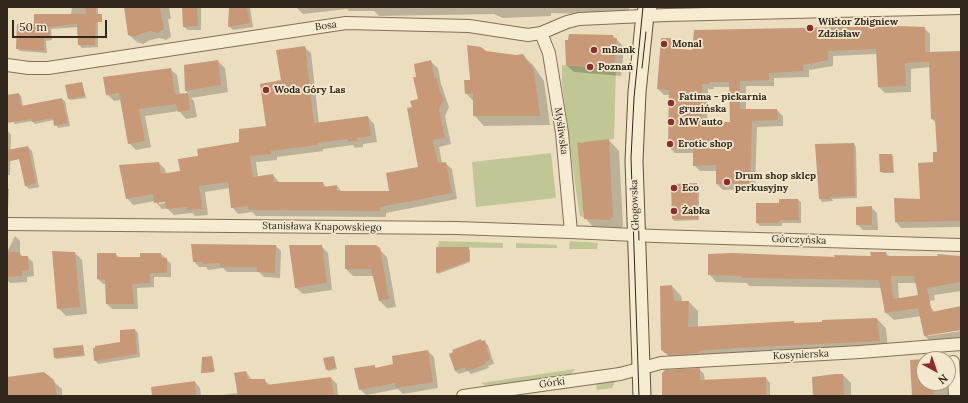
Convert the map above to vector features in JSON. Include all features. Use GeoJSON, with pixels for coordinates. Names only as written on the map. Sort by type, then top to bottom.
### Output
{"type":"FeatureCollection","features":[{"type":"Feature","properties":{"kind":"street","name":"Bosa"},"geometry":{"type":"LineString","coordinates":[[7,65],[29,68],[48,68],[346,23],[469,26],[521,35],[541,33],[573,20],[645,10],[961,8]]}},
{"type":"Feature","properties":{"kind":"street","name":"Głogowska"},"geometry":{"type":"LineString","coordinates":[[642,396],[636,236],[635,129],[645,10]]}},
{"type":"Feature","properties":{"kind":"street","name":"Myśliwska"},"geometry":{"type":"LineString","coordinates":[[541,33],[549,53],[562,133],[572,232]]}},
{"type":"Feature","properties":{"kind":"street","name":"Stanisława Knapowskiego"},"geometry":{"type":"LineString","coordinates":[[7,224],[440,228],[572,232],[636,236]]}},
{"type":"Feature","properties":{"kind":"street","name":"Górczyńska"},"geometry":{"type":"LineString","coordinates":[[636,236],[961,245]]}},
{"type":"Feature","properties":{"kind":"street","name":"Kosynierska"},"geometry":{"type":"LineString","coordinates":[[641,369],[661,363],[860,352],[961,344]]}},
{"type":"Feature","properties":{"kind":"street","name":"Górki"},"geometry":{"type":"LineString","coordinates":[[463,396],[620,374],[641,369]]}},
{"type":"Feature","properties":{"kind":"green space"},"geometry":{"type":"Polygon","coordinates":[[[562,65],[616,69],[614,139],[577,143],[584,217],[580,216],[576,191],[562,84],[562,65]]]}},
{"type":"Feature","properties":{"kind":"green space"},"geometry":{"type":"Polygon","coordinates":[[[551,153],[556,198],[476,207],[472,162],[551,153]]]}},
{"type":"Feature","properties":{"kind":"green space"},"geometry":{"type":"Polygon","coordinates":[[[439,241],[503,243],[503,248],[438,247],[439,241]]]}},
{"type":"Feature","properties":{"kind":"green space"},"geometry":{"type":"Polygon","coordinates":[[[570,241],[598,243],[597,249],[569,249],[570,241]]]}},
{"type":"Feature","properties":{"kind":"green space"},"geometry":{"type":"Polygon","coordinates":[[[516,243],[557,245],[557,248],[516,248],[516,243]]]}},
{"type":"Feature","properties":{"kind":"green space"},"geometry":{"type":"Polygon","coordinates":[[[575,369],[570,375],[486,386],[481,383],[575,369]]]}},
{"type":"Feature","properties":{"kind":"green space"},"geometry":{"type":"Polygon","coordinates":[[[616,380],[612,388],[597,390],[597,382],[616,380]]]}},
{"type":"Feature","properties":{"kind":"building"},"geometry":{"type":"Polygon","coordinates":[[[86,7],[96,7],[96,14],[102,14],[102,22],[96,22],[95,45],[78,45],[77,24],[49,27],[50,38],[44,38],[44,51],[16,49],[17,24],[34,24],[34,14],[86,14],[86,7]]]}},
{"type":"Feature","properties":{"kind":"building"},"geometry":{"type":"Polygon","coordinates":[[[124,7],[160,7],[164,29],[158,33],[151,31],[142,33],[135,37],[128,35],[124,7]]]}},
{"type":"Feature","properties":{"kind":"building"},"geometry":{"type":"Polygon","coordinates":[[[182,7],[197,7],[198,26],[183,27],[182,7]]]}},
{"type":"Feature","properties":{"kind":"building"},"geometry":{"type":"Polygon","coordinates":[[[229,7],[247,7],[250,23],[228,27],[229,7]]]}},
{"type":"Feature","properties":{"kind":"building"},"geometry":{"type":"Polygon","coordinates":[[[898,26],[925,27],[925,52],[961,51],[961,221],[895,222],[894,198],[920,199],[918,163],[933,162],[933,152],[937,152],[935,119],[931,119],[929,62],[905,63],[906,86],[878,87],[876,49],[828,51],[828,60],[803,65],[804,71],[769,73],[769,80],[740,81],[740,109],[777,109],[778,120],[752,121],[750,184],[716,184],[716,165],[693,166],[693,148],[668,147],[669,90],[657,89],[661,38],[671,38],[671,48],[692,50],[694,30],[898,26]],[[709,82],[709,84],[702,84],[702,122],[730,122],[729,82],[709,82]]]}},
{"type":"Feature","properties":{"kind":"building"},"geometry":{"type":"Polygon","coordinates":[[[569,34],[613,35],[613,38],[617,38],[614,68],[566,65],[565,40],[568,40],[569,34]]]}},
{"type":"Feature","properties":{"kind":"building"},"geometry":{"type":"Polygon","coordinates":[[[467,45],[481,47],[486,51],[516,55],[523,54],[534,70],[540,116],[473,116],[473,93],[465,94],[464,80],[470,80],[467,45]]]}},
{"type":"Feature","properties":{"kind":"building"},"geometry":{"type":"Polygon","coordinates":[[[305,46],[314,123],[368,116],[371,136],[357,138],[357,141],[348,142],[347,139],[317,143],[317,145],[271,151],[271,154],[250,156],[253,177],[273,174],[274,182],[323,182],[323,187],[337,185],[337,191],[389,191],[386,173],[418,167],[407,108],[412,107],[410,101],[418,99],[413,77],[416,77],[414,64],[431,60],[435,79],[437,79],[440,92],[444,100],[439,109],[445,138],[433,140],[438,163],[446,162],[452,193],[380,207],[380,211],[249,210],[248,206],[231,208],[228,182],[199,186],[203,209],[187,210],[187,207],[166,209],[165,202],[154,203],[153,194],[126,199],[119,165],[159,162],[161,174],[180,171],[178,159],[198,156],[197,149],[239,142],[239,129],[266,126],[260,84],[281,80],[276,50],[305,46]]]}},
{"type":"Feature","properties":{"kind":"building"},"geometry":{"type":"Polygon","coordinates":[[[218,60],[221,85],[185,91],[184,65],[218,60]]]}},
{"type":"Feature","properties":{"kind":"building"},"geometry":{"type":"Polygon","coordinates":[[[171,68],[175,94],[188,93],[190,110],[178,112],[176,104],[139,109],[145,141],[128,144],[119,93],[106,95],[103,77],[171,68]]]}},
{"type":"Feature","properties":{"kind":"building"},"geometry":{"type":"Polygon","coordinates":[[[82,82],[85,96],[68,99],[65,85],[82,82]]]}},
{"type":"Feature","properties":{"kind":"building"},"geometry":{"type":"Polygon","coordinates":[[[19,93],[21,106],[62,98],[68,123],[54,126],[53,118],[32,122],[31,119],[7,123],[7,95],[19,93]]]}},
{"type":"Feature","properties":{"kind":"building"},"geometry":{"type":"Polygon","coordinates":[[[609,139],[613,217],[609,220],[584,219],[577,143],[609,139]]]}},
{"type":"Feature","properties":{"kind":"building"},"geometry":{"type":"Polygon","coordinates":[[[854,143],[855,196],[819,199],[815,144],[854,143]]]}},
{"type":"Feature","properties":{"kind":"building"},"geometry":{"type":"Polygon","coordinates":[[[28,146],[36,183],[25,186],[19,159],[7,162],[7,150],[28,146]]]}},
{"type":"Feature","properties":{"kind":"building"},"geometry":{"type":"Polygon","coordinates":[[[879,154],[892,154],[893,172],[880,172],[879,154]]]}},
{"type":"Feature","properties":{"kind":"building"},"geometry":{"type":"Polygon","coordinates":[[[697,183],[698,219],[672,219],[671,184],[697,183]]]}},
{"type":"Feature","properties":{"kind":"building"},"geometry":{"type":"Polygon","coordinates":[[[779,199],[798,199],[799,220],[779,220],[779,223],[756,223],[756,203],[779,203],[779,199]]]}},
{"type":"Feature","properties":{"kind":"building"},"geometry":{"type":"Polygon","coordinates":[[[872,206],[872,225],[856,225],[856,207],[872,206]]]}},
{"type":"Feature","properties":{"kind":"building"},"geometry":{"type":"Polygon","coordinates":[[[191,244],[276,245],[275,273],[257,272],[257,267],[220,267],[220,263],[202,264],[202,262],[193,262],[191,244]]]}},
{"type":"Feature","properties":{"kind":"building"},"geometry":{"type":"Polygon","coordinates":[[[289,245],[322,245],[327,283],[295,288],[289,245]]]}},
{"type":"Feature","properties":{"kind":"building"},"geometry":{"type":"Polygon","coordinates":[[[345,245],[376,245],[380,248],[389,299],[379,301],[371,269],[345,269],[345,245]]]}},
{"type":"Feature","properties":{"kind":"building"},"geometry":{"type":"Polygon","coordinates":[[[436,247],[469,247],[469,261],[436,273],[436,247]]]}},
{"type":"Feature","properties":{"kind":"building"},"geometry":{"type":"Polygon","coordinates":[[[52,251],[75,252],[80,307],[57,309],[52,251]]]}},
{"type":"Feature","properties":{"kind":"building"},"geometry":{"type":"Polygon","coordinates":[[[7,252],[20,252],[20,256],[28,256],[29,270],[22,271],[22,276],[7,277],[7,252]]]}},
{"type":"Feature","properties":{"kind":"building"},"geometry":{"type":"Polygon","coordinates":[[[870,252],[886,252],[886,256],[938,256],[937,254],[961,256],[961,282],[927,288],[932,312],[961,306],[961,330],[924,336],[918,308],[885,313],[879,280],[741,278],[741,276],[708,275],[708,254],[732,253],[835,257],[834,255],[871,256],[870,252]],[[891,276],[893,299],[918,295],[914,276],[891,276]]]}},
{"type":"Feature","properties":{"kind":"building"},"geometry":{"type":"Polygon","coordinates":[[[97,253],[116,253],[116,257],[140,257],[140,253],[161,253],[161,257],[167,258],[167,273],[150,273],[150,283],[132,284],[134,304],[106,304],[105,280],[97,279],[97,253]]]}},
{"type":"Feature","properties":{"kind":"building"},"geometry":{"type":"Polygon","coordinates":[[[672,285],[674,301],[689,301],[688,327],[794,321],[794,323],[822,322],[822,320],[877,318],[880,341],[738,348],[668,355],[661,350],[660,286],[672,285]]]}},
{"type":"Feature","properties":{"kind":"building"},"geometry":{"type":"Polygon","coordinates":[[[135,329],[137,354],[94,361],[93,348],[95,348],[95,346],[120,342],[120,330],[135,329]]]}},
{"type":"Feature","properties":{"kind":"building"},"geometry":{"type":"Polygon","coordinates":[[[481,339],[481,341],[485,340],[490,360],[485,362],[486,364],[473,369],[466,371],[465,367],[455,371],[449,354],[453,352],[452,350],[481,339]]]}},
{"type":"Feature","properties":{"kind":"building"},"geometry":{"type":"Polygon","coordinates":[[[83,345],[84,355],[54,358],[53,348],[83,345]]]}},
{"type":"Feature","properties":{"kind":"building"},"geometry":{"type":"Polygon","coordinates":[[[428,350],[433,382],[396,388],[395,383],[359,390],[354,368],[375,365],[375,368],[393,364],[392,356],[428,350]]]}},
{"type":"Feature","properties":{"kind":"building"},"geometry":{"type":"Polygon","coordinates":[[[212,356],[214,372],[201,373],[202,357],[212,356]]]}},
{"type":"Feature","properties":{"kind":"building"},"geometry":{"type":"Polygon","coordinates":[[[334,356],[336,368],[326,370],[323,358],[334,356]]]}},
{"type":"Feature","properties":{"kind":"building"},"geometry":{"type":"Polygon","coordinates":[[[910,360],[916,360],[916,391],[934,391],[934,396],[912,396],[910,360]]]}},
{"type":"Feature","properties":{"kind":"building"},"geometry":{"type":"Polygon","coordinates":[[[700,368],[700,380],[766,377],[766,396],[662,396],[662,373],[665,370],[700,368]]]}},
{"type":"Feature","properties":{"kind":"building"},"geometry":{"type":"Polygon","coordinates":[[[246,371],[248,379],[265,379],[266,385],[331,377],[334,396],[238,396],[234,373],[246,371]]]}},
{"type":"Feature","properties":{"kind":"building"},"geometry":{"type":"Polygon","coordinates":[[[44,372],[54,380],[57,396],[8,396],[7,377],[44,372]]]}},
{"type":"Feature","properties":{"kind":"building"},"geometry":{"type":"Polygon","coordinates":[[[843,374],[844,396],[813,396],[812,377],[843,374]]]}},
{"type":"Feature","properties":{"kind":"building"},"geometry":{"type":"Polygon","coordinates":[[[195,381],[196,396],[152,396],[151,387],[195,381]]]}},
{"type":"Feature","properties":{"kind":"tram line"},"geometry":{"type":"LineString","coordinates":[[639,396],[631,158],[634,98],[643,7]]}},
{"type":"Feature","properties":{"kind":"tram line"},"geometry":{"type":"LineString","coordinates":[[642,68],[646,32]]}},
{"type":"Feature","properties":{"kind":"tram line"},"geometry":{"type":"LineString","coordinates":[[638,208],[639,240]]}},
{"type":"Feature","properties":{"kind":"place","name":"Wiktor Zbigniew Zdzisław"},"geometry":{"type":"Point","coordinates":[810,28]}},
{"type":"Feature","properties":{"kind":"place","name":"Monal"},"geometry":{"type":"Point","coordinates":[664,44]}},
{"type":"Feature","properties":{"kind":"place","name":"mBank"},"geometry":{"type":"Point","coordinates":[594,50]}},
{"type":"Feature","properties":{"kind":"place","name":"Poznań"},"geometry":{"type":"Point","coordinates":[590,67]}},
{"type":"Feature","properties":{"kind":"place","name":"Woda Góry Las"},"geometry":{"type":"Point","coordinates":[266,90]}},
{"type":"Feature","properties":{"kind":"place","name":"Fatima - piekarnia gruzińska"},"geometry":{"type":"Point","coordinates":[671,103]}},
{"type":"Feature","properties":{"kind":"place","name":"MW auto"},"geometry":{"type":"Point","coordinates":[671,122]}},
{"type":"Feature","properties":{"kind":"place","name":"Erotic shop"},"geometry":{"type":"Point","coordinates":[670,144]}},
{"type":"Feature","properties":{"kind":"place","name":"Drum shop sklep perkusyjny"},"geometry":{"type":"Point","coordinates":[727,182]}},
{"type":"Feature","properties":{"kind":"place","name":"Eco"},"geometry":{"type":"Point","coordinates":[674,188]}},
{"type":"Feature","properties":{"kind":"place","name":"Żabka"},"geometry":{"type":"Point","coordinates":[674,211]}}]}
